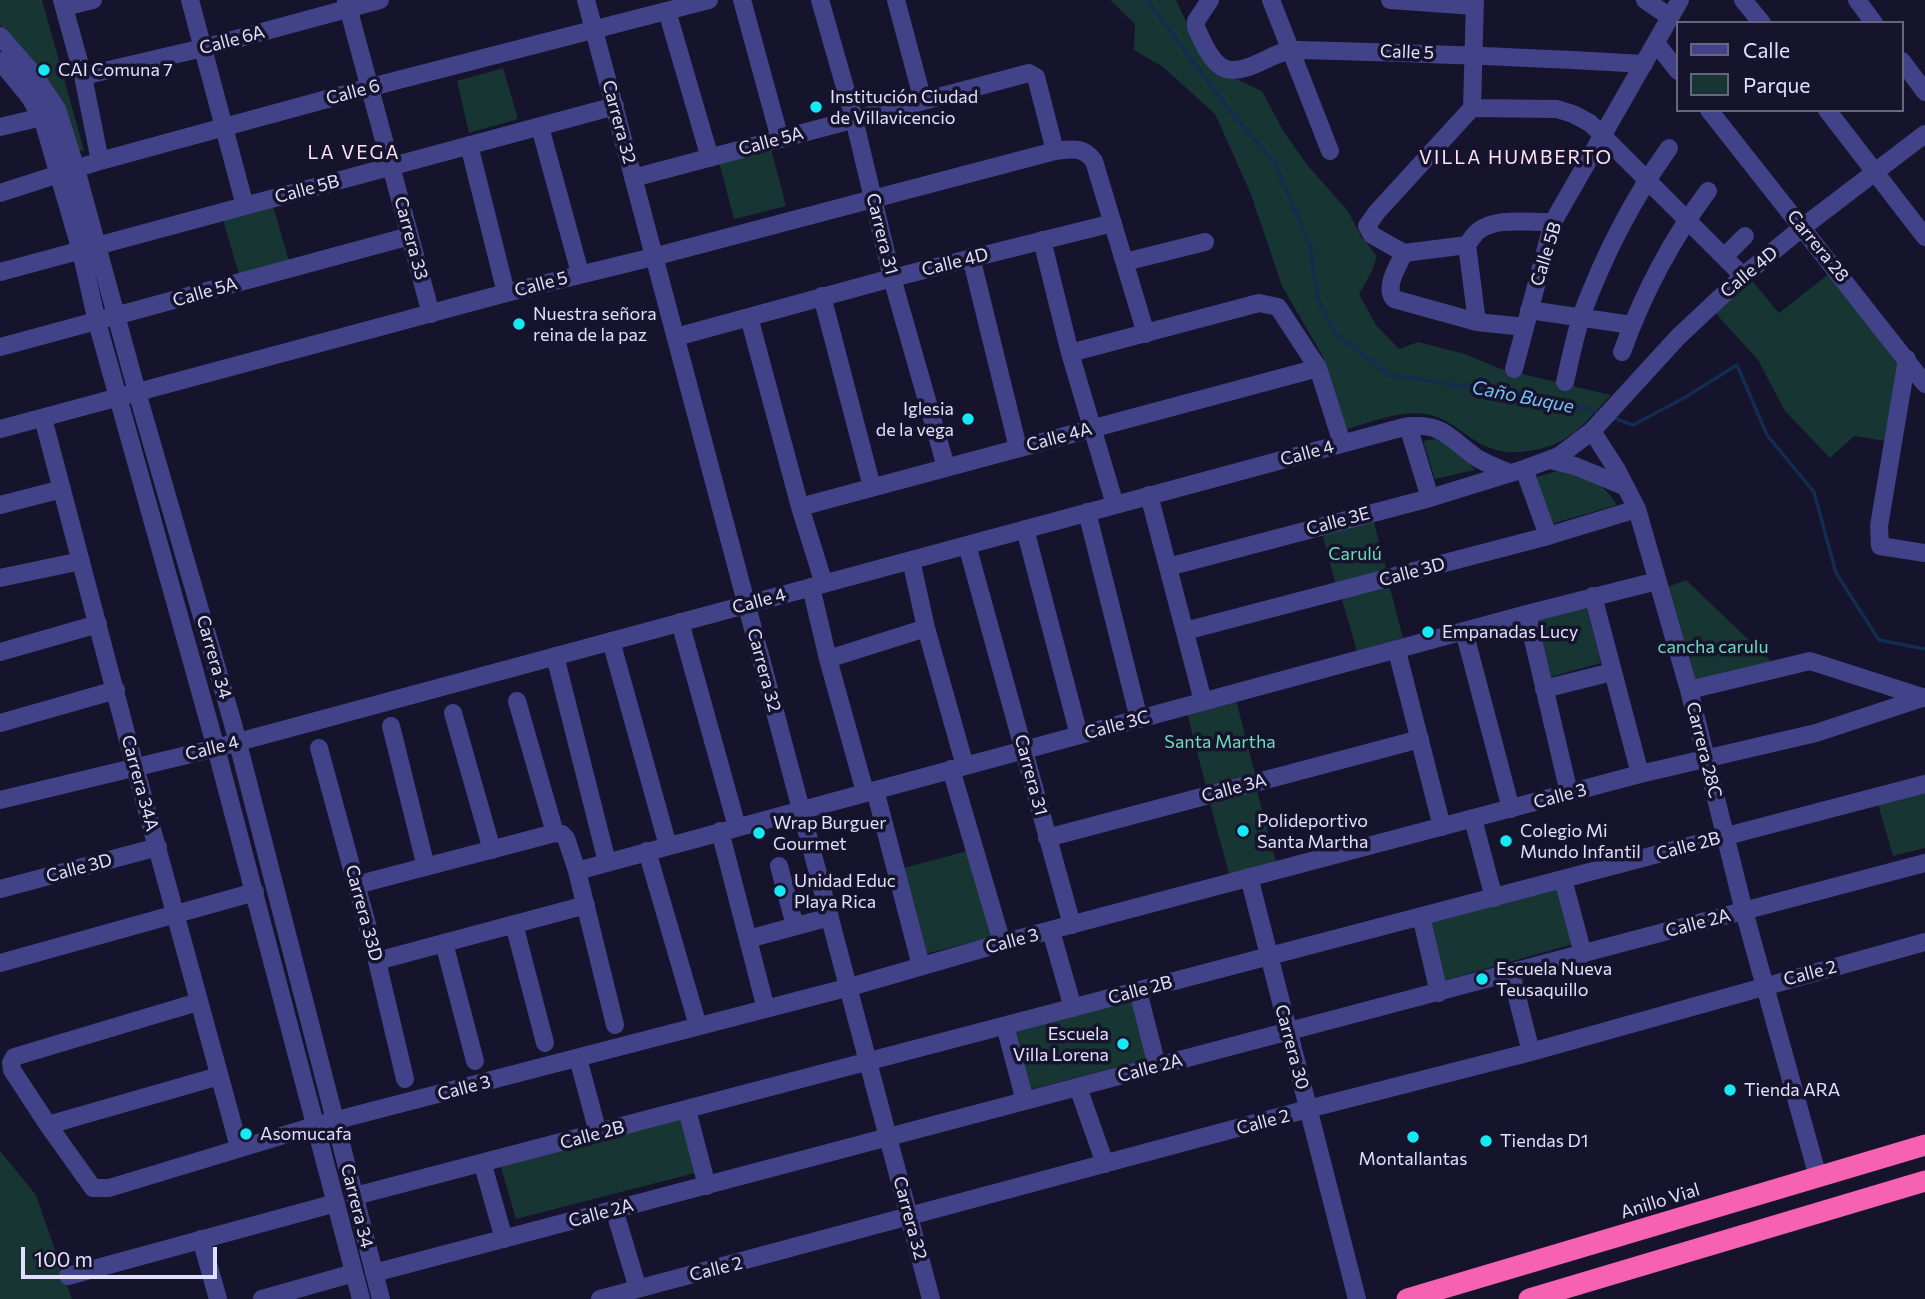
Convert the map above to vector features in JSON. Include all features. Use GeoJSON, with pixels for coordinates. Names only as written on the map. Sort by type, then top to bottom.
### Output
{"type":"FeatureCollection","features":[{"type":"Feature","properties":{"kind":"highway","name":"Anillo Vial"},"geometry":{"type":"LineString","coordinates":[[1407,1299],[1925,1145]]}},
{"type":"Feature","properties":{"kind":"highway"},"geometry":{"type":"LineString","coordinates":[[1529,1299],[1925,1181]]}},
{"type":"Feature","properties":{"kind":"street"},"geometry":{"type":"LineString","coordinates":[[93,0],[63,4],[83,76],[100,161]]}},
{"type":"Feature","properties":{"kind":"street"},"geometry":{"type":"LineString","coordinates":[[190,0],[246,206]]}},
{"type":"Feature","properties":{"kind":"street","name":"Calle 6A"},"geometry":{"type":"LineString","coordinates":[[83,76],[203,48],[347,4],[380,0]]}},
{"type":"Feature","properties":{"kind":"street","name":"Carrera 32"},"geometry":{"type":"LineString","coordinates":[[586,0],[931,1299]]}},
{"type":"Feature","properties":{"kind":"street","name":"Calle 6"},"geometry":{"type":"LineString","coordinates":[[0,193],[100,161],[371,87],[709,0]]}},
{"type":"Feature","properties":{"kind":"street"},"geometry":{"type":"LineString","coordinates":[[742,0],[780,138]]}},
{"type":"Feature","properties":{"kind":"street","name":"Carrera 31"},"geometry":{"type":"LineString","coordinates":[[820,0],[854,119],[892,278],[946,467]]}},
{"type":"Feature","properties":{"kind":"street"},"geometry":{"type":"LineString","coordinates":[[896,0],[923,101]]}},
{"type":"Feature","properties":{"kind":"street","name":"Calle 5"},"geometry":{"type":"LineString","coordinates":[[1210,0],[1196,21],[1196,27],[1218,64],[1224,69],[1235,70],[1291,49],[1473,54],[1644,64]]}},
{"type":"Feature","properties":{"kind":"street"},"geometry":{"type":"LineString","coordinates":[[1270,0],[1330,151]]}},
{"type":"Feature","properties":{"kind":"street"},"geometry":{"type":"LineString","coordinates":[[1390,0],[1474,3],[1472,108],[1377,212],[1367,226],[1372,235],[1404,253],[1467,245],[1478,231],[1487,225],[1553,222]]}},
{"type":"Feature","properties":{"kind":"street"},"geometry":{"type":"LineString","coordinates":[[1645,0],[1670,17]]}},
{"type":"Feature","properties":{"kind":"street","name":"Calle 5B"},"geometry":{"type":"LineString","coordinates":[[1514,369],[1553,222],[1680,0]]}},
{"type":"Feature","properties":{"kind":"street"},"geometry":{"type":"LineString","coordinates":[[1743,0],[1760,21]]}},
{"type":"Feature","properties":{"kind":"street"},"geometry":{"type":"LineString","coordinates":[[1857,0],[1873,21]]}},
{"type":"Feature","properties":{"kind":"street","name":"Carrera 33"},"geometry":{"type":"LineString","coordinates":[[347,4],[431,314]]}},
{"type":"Feature","properties":{"kind":"street"},"geometry":{"type":"LineString","coordinates":[[667,11],[710,158]]}},
{"type":"Feature","properties":{"kind":"street","name":"Carrera 34"},"geometry":{"type":"LineString","coordinates":[[0,36],[35,76],[57,109],[81,251],[97,321],[255,892],[361,1299]]}},
{"type":"Feature","properties":{"kind":"street"},"geometry":{"type":"LineString","coordinates":[[1656,43],[1676,68]]}},
{"type":"Feature","properties":{"kind":"street","name":"Carrera 34"},"geometry":{"type":"LineString","coordinates":[[0,61],[42,117],[99,246],[137,393],[237,742],[381,1299]]}},
{"type":"Feature","properties":{"kind":"street"},"geometry":{"type":"LineString","coordinates":[[1904,64],[1925,92]]}},
{"type":"Feature","properties":{"kind":"street","name":"Calle 5A"},"geometry":{"type":"LineString","coordinates":[[633,178],[1029,73],[1034,74],[1055,151]]}},
{"type":"Feature","properties":{"kind":"street","name":"Calle 5B"},"geometry":{"type":"LineString","coordinates":[[0,272],[615,106]]}},
{"type":"Feature","properties":{"kind":"street"},"geometry":{"type":"LineString","coordinates":[[1472,108],[1557,109],[1573,114],[1603,134],[1743,276]]}},
{"type":"Feature","properties":{"kind":"street","name":"Carrera 28"},"geometry":{"type":"LineString","coordinates":[[1711,112],[1925,384]]}},
{"type":"Feature","properties":{"kind":"street"},"geometry":{"type":"LineString","coordinates":[[1829,112],[1925,237]]}},
{"type":"Feature","properties":{"kind":"street"},"geometry":{"type":"LineString","coordinates":[[0,127],[42,117]]}},
{"type":"Feature","properties":{"kind":"street"},"geometry":{"type":"LineString","coordinates":[[540,127],[580,273]]}},
{"type":"Feature","properties":{"kind":"street","name":"Calle 4D"},"geometry":{"type":"LineString","coordinates":[[1595,428],[1678,337],[1743,276],[1925,134]]}},
{"type":"Feature","properties":{"kind":"street"},"geometry":{"type":"LineString","coordinates":[[469,145],[506,293]]}},
{"type":"Feature","properties":{"kind":"street"},"geometry":{"type":"LineString","coordinates":[[1565,382],[1581,317],[1610,245],[1647,179],[1669,148]]}},
{"type":"Feature","properties":{"kind":"street","name":"Calle 5"},"geometry":{"type":"LineString","coordinates":[[0,429],[580,273],[653,257],[1055,151],[1083,150],[1094,161],[1113,223]]}},
{"type":"Feature","properties":{"kind":"street"},"geometry":{"type":"LineString","coordinates":[[1622,352],[1656,271],[1687,219],[1708,191]]}},
{"type":"Feature","properties":{"kind":"street"},"geometry":{"type":"LineString","coordinates":[[1113,223],[1146,334]]}},
{"type":"Feature","properties":{"kind":"street","name":"Calle 4D"},"geometry":{"type":"LineString","coordinates":[[676,337],[971,257],[1113,223]]}},
{"type":"Feature","properties":{"kind":"street","name":"Calle 5A"},"geometry":{"type":"LineString","coordinates":[[0,347],[410,236]]}},
{"type":"Feature","properties":{"kind":"street"},"geometry":{"type":"LineString","coordinates":[[1724,257],[1745,236]]}},
{"type":"Feature","properties":{"kind":"street"},"geometry":{"type":"LineString","coordinates":[[1042,240],[1070,353],[1115,505]]}},
{"type":"Feature","properties":{"kind":"street"},"geometry":{"type":"LineString","coordinates":[[1125,262],[1205,242]]}},
{"type":"Feature","properties":{"kind":"street"},"geometry":{"type":"LineString","coordinates":[[1467,245],[1477,322]]}},
{"type":"Feature","properties":{"kind":"street"},"geometry":{"type":"LineString","coordinates":[[1404,253],[1390,288],[1394,299],[1477,322],[1581,317],[1632,326]]}},
{"type":"Feature","properties":{"kind":"street"},"geometry":{"type":"LineString","coordinates":[[971,257],[1018,448]]}},
{"type":"Feature","properties":{"kind":"street"},"geometry":{"type":"LineString","coordinates":[[822,296],[872,487]]}},
{"type":"Feature","properties":{"kind":"street"},"geometry":{"type":"LineString","coordinates":[[1070,353],[1259,303],[1278,307],[1318,368],[1342,443]]}},
{"type":"Feature","properties":{"kind":"street"},"geometry":{"type":"LineString","coordinates":[[749,317],[800,507],[818,585],[828,659],[921,966]]}},
{"type":"Feature","properties":{"kind":"street"},"geometry":{"type":"LineString","coordinates":[[1907,359],[1879,526],[1880,546],[1925,553]]}},
{"type":"Feature","properties":{"kind":"street","name":"Calle 4A"},"geometry":{"type":"LineString","coordinates":[[800,507],[1318,368]]}},
{"type":"Feature","properties":{"kind":"street","name":"Carrera 34A"},"geometry":{"type":"LineString","coordinates":[[43,418],[239,1147]]}},
{"type":"Feature","properties":{"kind":"street","name":"Calle 4"},"geometry":{"type":"LineString","coordinates":[[1,798],[216,748],[1408,426],[1423,425],[1441,430],[1479,459],[1516,471]]}},
{"type":"Feature","properties":{"kind":"street"},"geometry":{"type":"LineString","coordinates":[[1408,426],[1430,498]]}},
{"type":"Feature","properties":{"kind":"street"},"geometry":{"type":"LineString","coordinates":[[1548,537],[1516,471],[1550,460],[1575,446],[1595,428]]}},
{"type":"Feature","properties":{"kind":"street","name":"Carrera 28C"},"geometry":{"type":"LineString","coordinates":[[1595,428],[1637,509],[1689,691],[1744,911],[1818,1177]]}},
{"type":"Feature","properties":{"kind":"street"},"geometry":{"type":"LineString","coordinates":[[1550,460],[1575,466],[1626,487]]}},
{"type":"Feature","properties":{"kind":"street","name":"Calle 3E"},"geometry":{"type":"LineString","coordinates":[[1168,567],[1430,498],[1516,471]]}},
{"type":"Feature","properties":{"kind":"street"},"geometry":{"type":"LineString","coordinates":[[0,505],[62,489]]}},
{"type":"Feature","properties":{"kind":"street"},"geometry":{"type":"LineString","coordinates":[[1149,495],[1203,701]]}},
{"type":"Feature","properties":{"kind":"street","name":"Calle 3D"},"geometry":{"type":"LineString","coordinates":[[1185,632],[1548,537],[1637,509]]}},
{"type":"Feature","properties":{"kind":"street"},"geometry":{"type":"LineString","coordinates":[[1087,512],[1139,719]]}},
{"type":"Feature","properties":{"kind":"street"},"geometry":{"type":"LineString","coordinates":[[1025,529],[1079,735]]}},
{"type":"Feature","properties":{"kind":"street","name":"Carrera 31"},"geometry":{"type":"LineString","coordinates":[[967,545],[1072,925]]}},
{"type":"Feature","properties":{"kind":"street"},"geometry":{"type":"LineString","coordinates":[[911,560],[958,767],[1002,943]]}},
{"type":"Feature","properties":{"kind":"street"},"geometry":{"type":"LineString","coordinates":[[0,578],[81,561]]}},
{"type":"Feature","properties":{"kind":"street","name":"Calle 3C"},"geometry":{"type":"LineString","coordinates":[[577,871],[1593,596],[1657,581]]}},
{"type":"Feature","properties":{"kind":"street"},"geometry":{"type":"LineString","coordinates":[[1593,596],[1640,774]]}},
{"type":"Feature","properties":{"kind":"street"},"geometry":{"type":"LineString","coordinates":[[1527,614],[1569,793]]}},
{"type":"Feature","properties":{"kind":"street"},"geometry":{"type":"LineString","coordinates":[[680,622],[729,829],[748,939],[766,1009]]}},
{"type":"Feature","properties":{"kind":"street"},"geometry":{"type":"LineString","coordinates":[[0,652],[98,624]]}},
{"type":"Feature","properties":{"kind":"street"},"geometry":{"type":"LineString","coordinates":[[828,659],[926,628]]}},
{"type":"Feature","properties":{"kind":"street"},"geometry":{"type":"LineString","coordinates":[[1464,631],[1511,809]]}},
{"type":"Feature","properties":{"kind":"street"},"geometry":{"type":"LineString","coordinates":[[611,641],[668,846]]}},
{"type":"Feature","properties":{"kind":"street"},"geometry":{"type":"LineString","coordinates":[[1397,651],[1442,827]]}},
{"type":"Feature","properties":{"kind":"street"},"geometry":{"type":"LineString","coordinates":[[555,656],[607,862]]}},
{"type":"Feature","properties":{"kind":"street"},"geometry":{"type":"LineString","coordinates":[[1689,691],[1810,662],[1925,697]]}},
{"type":"Feature","properties":{"kind":"street"},"geometry":{"type":"LineString","coordinates":[[1544,689],[1612,672]]}},
{"type":"Feature","properties":{"kind":"street"},"geometry":{"type":"LineString","coordinates":[[0,723],[116,690]]}},
{"type":"Feature","properties":{"kind":"street","name":"Calle 3"},"geometry":{"type":"LineString","coordinates":[[48,1125],[93,1188],[100,1189],[314,1126],[850,987],[1249,877],[1640,774],[1816,733],[1925,697]]}},
{"type":"Feature","properties":{"kind":"street"},"geometry":{"type":"LineString","coordinates":[[517,701],[561,835],[577,871],[615,1025]]}},
{"type":"Feature","properties":{"kind":"street"},"geometry":{"type":"LineString","coordinates":[[453,713],[492,850]]}},
{"type":"Feature","properties":{"kind":"street"},"geometry":{"type":"LineString","coordinates":[[391,726],[426,867]]}},
{"type":"Feature","properties":{"kind":"street","name":"Calle 3A"},"geometry":{"type":"LineString","coordinates":[[1047,838],[1420,739]]}},
{"type":"Feature","properties":{"kind":"street","name":"Carrera 33D"},"geometry":{"type":"LineString","coordinates":[[319,748],[377,961],[405,1079]]}},
{"type":"Feature","properties":{"kind":"street","name":"Calle 2B"},"geometry":{"type":"LineString","coordinates":[[355,1196],[483,1165],[1925,784]]}},
{"type":"Feature","properties":{"kind":"street"},"geometry":{"type":"LineString","coordinates":[[1473,819],[1494,898]]}},
{"type":"Feature","properties":{"kind":"street"},"geometry":{"type":"LineString","coordinates":[[356,885],[561,835]]}},
{"type":"Feature","properties":{"kind":"street","name":"Calle 3D"},"geometry":{"type":"LineString","coordinates":[[0,889],[158,847]]}},
{"type":"Feature","properties":{"kind":"street"},"geometry":{"type":"LineString","coordinates":[[647,851],[698,1026]]}},
{"type":"Feature","properties":{"kind":"street","name":"Calle 2A"},"geometry":{"type":"LineString","coordinates":[[374,1273],[1925,863]]}},
{"type":"Feature","properties":{"kind":"street"},"geometry":{"type":"LineString","coordinates":[[779,866],[795,926]]}},
{"type":"Feature","properties":{"kind":"street","name":"Carrera 30"},"geometry":{"type":"LineString","coordinates":[[1249,877],[1357,1299]]}},
{"type":"Feature","properties":{"kind":"street"},"geometry":{"type":"LineString","coordinates":[[1563,879],[1583,954]]}},
{"type":"Feature","properties":{"kind":"street"},"geometry":{"type":"LineString","coordinates":[[0,963],[255,892]]}},
{"type":"Feature","properties":{"kind":"street"},"geometry":{"type":"LineString","coordinates":[[377,961],[586,905]]}},
{"type":"Feature","properties":{"kind":"street"},"geometry":{"type":"LineString","coordinates":[[1421,916],[1439,993]]}},
{"type":"Feature","properties":{"kind":"street"},"geometry":{"type":"LineString","coordinates":[[748,939],[830,917]]}},
{"type":"Feature","properties":{"kind":"street"},"geometry":{"type":"LineString","coordinates":[[514,924],[545,1043]]}},
{"type":"Feature","properties":{"kind":"street"},"geometry":{"type":"LineString","coordinates":[[1051,931],[1073,1008]]}},
{"type":"Feature","properties":{"kind":"street","name":"Calle 2"},"geometry":{"type":"LineString","coordinates":[[600,1299],[1531,1052],[1925,942]]}},
{"type":"Feature","properties":{"kind":"street"},"geometry":{"type":"LineString","coordinates":[[444,943],[475,1061]]}},
{"type":"Feature","properties":{"kind":"street"},"geometry":{"type":"LineString","coordinates":[[1511,973],[1531,1052]]}},
{"type":"Feature","properties":{"kind":"street"},"geometry":{"type":"LineString","coordinates":[[1138,991],[1157,1066]]}},
{"type":"Feature","properties":{"kind":"street"},"geometry":{"type":"LineString","coordinates":[[198,1002],[14,1057],[12,1070],[48,1125],[219,1076]]}},
{"type":"Feature","properties":{"kind":"street"},"geometry":{"type":"LineString","coordinates":[[1005,1026],[1025,1101]]}},
{"type":"Feature","properties":{"kind":"street"},"geometry":{"type":"LineString","coordinates":[[578,1058],[598,1133]]}},
{"type":"Feature","properties":{"kind":"street"},"geometry":{"type":"LineString","coordinates":[[1079,1087],[1105,1164]]}},
{"type":"Feature","properties":{"kind":"street"},"geometry":{"type":"LineString","coordinates":[[687,1110],[707,1186]]}},
{"type":"Feature","properties":{"kind":"street"},"geometry":{"type":"LineString","coordinates":[[483,1165],[504,1239]]}},
{"type":"Feature","properties":{"kind":"street"},"geometry":{"type":"LineString","coordinates":[[68,1276],[336,1203]]}},
{"type":"Feature","properties":{"kind":"street"},"geometry":{"type":"LineString","coordinates":[[614,1209],[638,1289]]}},
{"type":"Feature","properties":{"kind":"street"},"geometry":{"type":"LineString","coordinates":[[201,1239],[218,1299]]}},
{"type":"Feature","properties":{"kind":"street"},"geometry":{"type":"LineString","coordinates":[[262,1299],[354,1273]]}},
{"type":"Feature","properties":{"kind":"green space"},"geometry":{"type":"Polygon","coordinates":[[[0,0],[42,0],[84,150],[75,152],[55,92],[0,25],[0,0]]]}},
{"type":"Feature","properties":{"kind":"green space"},"geometry":{"type":"Polygon","coordinates":[[[1110,0],[1176,0],[1193,36],[1215,69],[1262,91],[1284,132],[1308,166],[1348,211],[1361,236],[1377,256],[1359,294],[1376,325],[1399,349],[1418,342],[1465,354],[1501,369],[1611,395],[1584,424],[1565,439],[1522,452],[1504,452],[1487,447],[1447,422],[1425,414],[1395,415],[1345,430],[1322,355],[1282,286],[1250,192],[1215,114],[1163,67],[1134,50],[1135,24],[1110,0]]]}},
{"type":"Feature","properties":{"kind":"green space"},"geometry":{"type":"Polygon","coordinates":[[[503,68],[518,119],[469,133],[457,81],[503,68]]]}},
{"type":"Feature","properties":{"kind":"green space"},"geometry":{"type":"Polygon","coordinates":[[[771,149],[786,206],[734,219],[719,162],[771,149]]]}},
{"type":"Feature","properties":{"kind":"green space"},"geometry":{"type":"Polygon","coordinates":[[[273,206],[290,264],[240,278],[223,220],[273,206]]]}},
{"type":"Feature","properties":{"kind":"green space"},"geometry":{"type":"Polygon","coordinates":[[[1839,266],[1906,353],[1886,441],[1854,436],[1830,458],[1785,411],[1758,360],[1709,306],[1748,276],[1779,313],[1839,266]]]}},
{"type":"Feature","properties":{"kind":"green space"},"geometry":{"type":"Polygon","coordinates":[[[1440,438],[1460,452],[1475,470],[1435,479],[1423,441],[1440,438]]]}},
{"type":"Feature","properties":{"kind":"green space"},"geometry":{"type":"Polygon","coordinates":[[[1560,470],[1599,485],[1617,505],[1548,525],[1533,478],[1560,470]]]}},
{"type":"Feature","properties":{"kind":"green space","name":"Carulú"},"geometry":{"type":"Polygon","coordinates":[[[1373,519],[1388,576],[1337,589],[1322,533],[1373,519]]]}},
{"type":"Feature","properties":{"kind":"green space","name":"cancha carulu"},"geometry":{"type":"Polygon","coordinates":[[[1686,580],[1772,662],[1693,683],[1665,588],[1686,580]]]}},
{"type":"Feature","properties":{"kind":"green space","name":"Carulú"},"geometry":{"type":"Polygon","coordinates":[[[1389,584],[1403,638],[1357,651],[1341,596],[1389,584]]]}},
{"type":"Feature","properties":{"kind":"green space"},"geometry":{"type":"Polygon","coordinates":[[[1586,606],[1601,663],[1550,677],[1534,620],[1586,606]]]}},
{"type":"Feature","properties":{"kind":"green space","name":"Santa Martha"},"geometry":{"type":"Polygon","coordinates":[[[1235,696],[1255,774],[1206,787],[1186,709],[1235,696]]]}},
{"type":"Feature","properties":{"kind":"green space"},"geometry":{"type":"Polygon","coordinates":[[[1925,780],[1925,848],[1893,856],[1875,794],[1925,780]]]}},
{"type":"Feature","properties":{"kind":"green space","name":"Polideportivo Santa Martha"},"geometry":{"type":"Polygon","coordinates":[[[1256,787],[1276,862],[1229,874],[1209,800],[1256,787]]]}},
{"type":"Feature","properties":{"kind":"green space"},"geometry":{"type":"Polygon","coordinates":[[[975,849],[997,936],[921,955],[896,870],[975,849]]]}},
{"type":"Feature","properties":{"kind":"green space"},"geometry":{"type":"Polygon","coordinates":[[[1554,880],[1573,944],[1439,982],[1421,915],[1554,880]]]}},
{"type":"Feature","properties":{"kind":"green space"},"geometry":{"type":"Polygon","coordinates":[[[1132,992],[1148,1059],[1029,1090],[1011,1025],[1132,992]]]}},
{"type":"Feature","properties":{"kind":"green space"},"geometry":{"type":"Polygon","coordinates":[[[684,1115],[699,1172],[516,1219],[500,1164],[684,1115]]]}},
{"type":"Feature","properties":{"kind":"green space"},"geometry":{"type":"Polygon","coordinates":[[[0,1151],[36,1195],[72,1299],[0,1299],[0,1151]]]}},
{"type":"Feature","properties":{"kind":"waterway","name":"Caño Buque"},"geometry":{"type":"LineString","coordinates":[[1147,0],[1230,111],[1275,163],[1310,246],[1318,299],[1334,332],[1389,375],[1559,400],[1601,414]]}},
{"type":"Feature","properties":{"kind":"waterway","name":"Caño Buque"},"geometry":{"type":"LineString","coordinates":[[1611,417],[1633,425],[1737,365],[1767,435],[1814,492],[1836,573],[1879,640],[1925,649]]}},
{"type":"Feature","properties":{"kind":"place","name":"CAI Comuna 7"},"geometry":{"type":"Point","coordinates":[44,70]}},
{"type":"Feature","properties":{"kind":"place","name":"Institución Ciudad de Villavicencio"},"geometry":{"type":"Point","coordinates":[816,107]}},
{"type":"Feature","properties":{"kind":"place","name":"Nuestra señora reina de la paz"},"geometry":{"type":"Point","coordinates":[519,324]}},
{"type":"Feature","properties":{"kind":"place","name":"Iglesia de la vega"},"geometry":{"type":"Point","coordinates":[968,419]}},
{"type":"Feature","properties":{"kind":"place","name":"Empanadas Lucy"},"geometry":{"type":"Point","coordinates":[1428,632]}},
{"type":"Feature","properties":{"kind":"place","name":"Polideportivo Santa Martha"},"geometry":{"type":"Point","coordinates":[1243,831]}},
{"type":"Feature","properties":{"kind":"place","name":"Wrap Burguer Gourmet"},"geometry":{"type":"Point","coordinates":[759,833]}},
{"type":"Feature","properties":{"kind":"place","name":"Colegio Mi Mundo Infantil"},"geometry":{"type":"Point","coordinates":[1506,841]}},
{"type":"Feature","properties":{"kind":"place","name":"Unidad Educ Playa Rica"},"geometry":{"type":"Point","coordinates":[780,891]}},
{"type":"Feature","properties":{"kind":"place","name":"Escuela Nueva Teusaquillo"},"geometry":{"type":"Point","coordinates":[1482,979]}},
{"type":"Feature","properties":{"kind":"place","name":"Escuela Villa Lorena"},"geometry":{"type":"Point","coordinates":[1123,1044]}},
{"type":"Feature","properties":{"kind":"place","name":"Tienda ARA"},"geometry":{"type":"Point","coordinates":[1730,1090]}},
{"type":"Feature","properties":{"kind":"place","name":"Asomucafa"},"geometry":{"type":"Point","coordinates":[246,1134]}},
{"type":"Feature","properties":{"kind":"place","name":"Montallantas"},"geometry":{"type":"Point","coordinates":[1413,1137]}},
{"type":"Feature","properties":{"kind":"place","name":"Tiendas D1"},"geometry":{"type":"Point","coordinates":[1486,1141]}},
{"type":"Feature","properties":{"kind":"district","name":"LA VEGA"},"geometry":{"type":"Point","coordinates":[354,153]}},
{"type":"Feature","properties":{"kind":"district","name":"VILLA HUMBERTO"},"geometry":{"type":"Point","coordinates":[1516,158]}}]}
